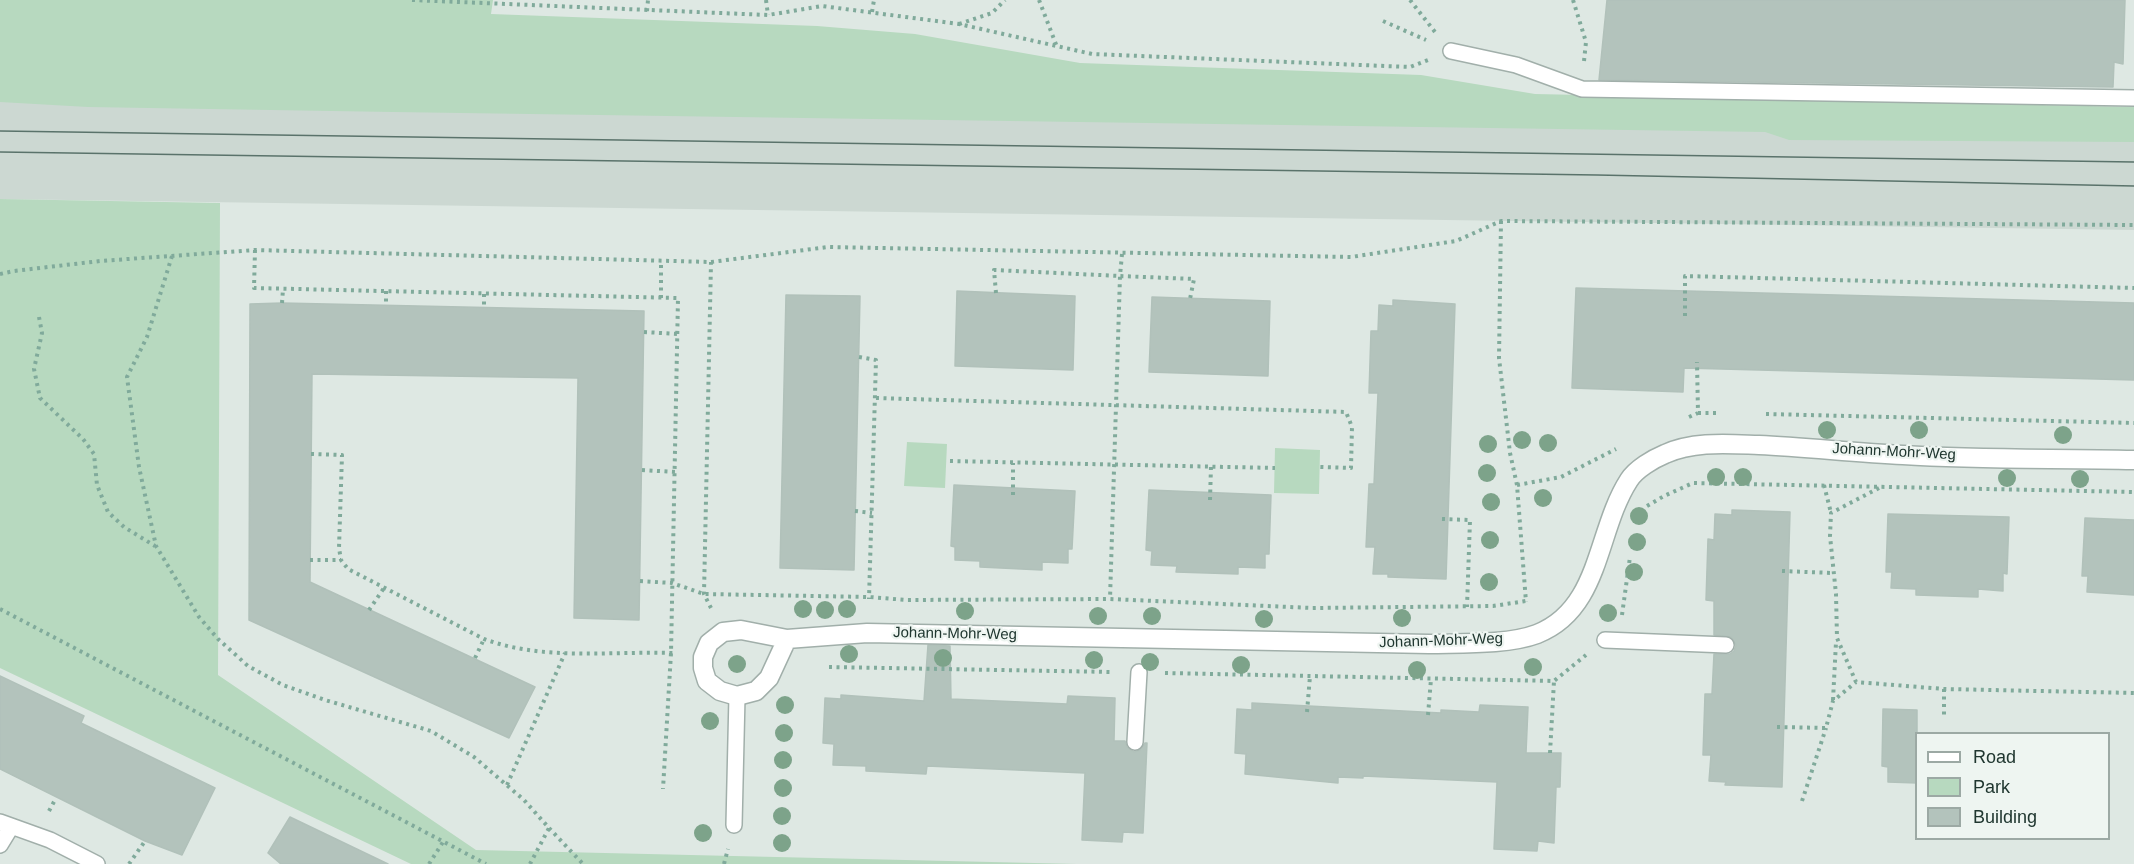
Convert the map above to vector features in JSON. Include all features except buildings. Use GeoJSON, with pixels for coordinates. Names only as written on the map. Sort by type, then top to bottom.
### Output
{"type":"FeatureCollection","features":[{"type":"Feature","properties":{"kind":"street","name":"Johann-Mohr-Weg"},"geometry":{"type":"LineString","coordinates":[[723,632],[741,630],[787,639],[867,633],[1429,644],[1494,641],[1535,634],[1555,624],[1572,610],[1585,592],[1617,505],[1630,478],[1653,459],[1680,448],[1715,444],[1813,447],[1904,455],[2134,460]]}},
{"type":"Feature","properties":{"kind":"street"},"geometry":{"type":"LineString","coordinates":[[723,632],[709,643],[703,657],[703,668],[707,681],[720,691],[737,696],[756,691],[769,678],[787,639]]}},
{"type":"Feature","properties":{"kind":"lane"},"geometry":{"type":"LineString","coordinates":[[1450,51],[1516,65],[1582,89],[2134,98]]}},
{"type":"Feature","properties":{"kind":"lane"},"geometry":{"type":"LineString","coordinates":[[1605,640],[1726,645]]}},
{"type":"Feature","properties":{"kind":"lane"},"geometry":{"type":"LineString","coordinates":[[1135,742],[1139,672]]}},
{"type":"Feature","properties":{"kind":"lane"},"geometry":{"type":"LineString","coordinates":[[734,825],[737,696]]}},
{"type":"Feature","properties":{"kind":"lane"},"geometry":{"type":"LineString","coordinates":[[0,845],[6,825],[50,840],[97,864]]}},
{"type":"Feature","properties":{"kind":"path"},"geometry":{"type":"LineString","coordinates":[[412,0],[768,15],[822,6],[959,24],[1092,54],[1410,67],[1450,51]]}},
{"type":"Feature","properties":{"kind":"path"},"geometry":{"type":"LineString","coordinates":[[647,11],[648,0]]}},
{"type":"Feature","properties":{"kind":"path"},"geometry":{"type":"LineString","coordinates":[[766,0],[768,15]]}},
{"type":"Feature","properties":{"kind":"path"},"geometry":{"type":"LineString","coordinates":[[872,12],[874,0]]}},
{"type":"Feature","properties":{"kind":"path"},"geometry":{"type":"LineString","coordinates":[[959,24],[992,13],[1005,0]]}},
{"type":"Feature","properties":{"kind":"path"},"geometry":{"type":"LineString","coordinates":[[1039,0],[1057,47]]}},
{"type":"Feature","properties":{"kind":"path"},"geometry":{"type":"LineString","coordinates":[[1410,0],[1450,51]]}},
{"type":"Feature","properties":{"kind":"path"},"geometry":{"type":"LineString","coordinates":[[1574,0],[1586,42],[1582,89]]}},
{"type":"Feature","properties":{"kind":"path"},"geometry":{"type":"LineString","coordinates":[[1383,21],[1450,51]]}},
{"type":"Feature","properties":{"kind":"path"},"geometry":{"type":"LineString","coordinates":[[0,274],[89,262],[255,250],[711,262],[828,247],[1351,257],[1456,241],[1501,221],[2134,225]]}},
{"type":"Feature","properties":{"kind":"path"},"geometry":{"type":"LineString","coordinates":[[1501,221],[1499,358],[1510,453],[1517,485],[1526,601],[1535,634]]}},
{"type":"Feature","properties":{"kind":"path"},"geometry":{"type":"LineString","coordinates":[[255,250],[254,288],[678,298],[671,653],[663,789]]}},
{"type":"Feature","properties":{"kind":"path"},"geometry":{"type":"LineString","coordinates":[[1110,599],[1122,254]]}},
{"type":"Feature","properties":{"kind":"path"},"geometry":{"type":"LineString","coordinates":[[172,256],[147,337],[127,377],[139,467],[156,546],[199,617],[218,639],[249,666],[283,685],[430,731],[474,757],[507,785],[583,864]]}},
{"type":"Feature","properties":{"kind":"path"},"geometry":{"type":"LineString","coordinates":[[661,261],[661,298]]}},
{"type":"Feature","properties":{"kind":"path"},"geometry":{"type":"LineString","coordinates":[[711,262],[704,594],[723,632]]}},
{"type":"Feature","properties":{"kind":"path"},"geometry":{"type":"LineString","coordinates":[[996,293],[994,270],[1194,279],[1190,299]]}},
{"type":"Feature","properties":{"kind":"path"},"geometry":{"type":"LineString","coordinates":[[1685,316],[1685,276],[2134,288]]}},
{"type":"Feature","properties":{"kind":"path"},"geometry":{"type":"LineString","coordinates":[[282,303],[283,289]]}},
{"type":"Feature","properties":{"kind":"path"},"geometry":{"type":"LineString","coordinates":[[386,291],[386,306]]}},
{"type":"Feature","properties":{"kind":"path"},"geometry":{"type":"LineString","coordinates":[[484,294],[484,308]]}},
{"type":"Feature","properties":{"kind":"path"},"geometry":{"type":"LineString","coordinates":[[39,317],[42,333],[34,369],[40,398],[83,439],[94,454],[97,486],[108,512],[124,527],[156,546]]}},
{"type":"Feature","properties":{"kind":"path"},"geometry":{"type":"LineString","coordinates":[[644,332],[678,334]]}},
{"type":"Feature","properties":{"kind":"path"},"geometry":{"type":"LineString","coordinates":[[860,357],[876,360],[867,633]]}},
{"type":"Feature","properties":{"kind":"path"},"geometry":{"type":"LineString","coordinates":[[1697,362],[1698,413]]}},
{"type":"Feature","properties":{"kind":"path"},"geometry":{"type":"LineString","coordinates":[[876,398],[1346,412],[1352,427],[1351,468],[1320,467]]}},
{"type":"Feature","properties":{"kind":"path"},"geometry":{"type":"LineString","coordinates":[[1687,417],[1698,413],[1721,413]]}},
{"type":"Feature","properties":{"kind":"path"},"geometry":{"type":"LineString","coordinates":[[1757,414],[2134,423]]}},
{"type":"Feature","properties":{"kind":"path"},"geometry":{"type":"LineString","coordinates":[[1517,485],[1561,477],[1622,446]]}},
{"type":"Feature","properties":{"kind":"path"},"geometry":{"type":"LineString","coordinates":[[311,454],[342,455],[339,548],[341,560],[348,569],[384,588],[484,639],[506,647],[534,652],[671,653],[703,657]]}},
{"type":"Feature","properties":{"kind":"path"},"geometry":{"type":"LineString","coordinates":[[950,460],[1275,468]]}},
{"type":"Feature","properties":{"kind":"path"},"geometry":{"type":"LineString","coordinates":[[1013,495],[1014,462]]}},
{"type":"Feature","properties":{"kind":"path"},"geometry":{"type":"LineString","coordinates":[[1210,500],[1211,466]]}},
{"type":"Feature","properties":{"kind":"path"},"geometry":{"type":"LineString","coordinates":[[642,470],[675,472]]}},
{"type":"Feature","properties":{"kind":"path"},"geometry":{"type":"LineString","coordinates":[[1802,801],[1833,701],[1837,638],[1830,536],[1831,513],[1824,485]]}},
{"type":"Feature","properties":{"kind":"path"},"geometry":{"type":"LineString","coordinates":[[1831,513],[1881,487],[2134,492]]}},
{"type":"Feature","properties":{"kind":"path"},"geometry":{"type":"LineString","coordinates":[[855,511],[872,513]]}},
{"type":"Feature","properties":{"kind":"path"},"geometry":{"type":"LineString","coordinates":[[1442,519],[1470,520],[1467,607]]}},
{"type":"Feature","properties":{"kind":"path"},"geometry":{"type":"LineString","coordinates":[[310,560],[341,560]]}},
{"type":"Feature","properties":{"kind":"path"},"geometry":{"type":"LineString","coordinates":[[1782,571],[1833,573]]}},
{"type":"Feature","properties":{"kind":"path"},"geometry":{"type":"LineString","coordinates":[[640,581],[672,583],[704,594],[869,597],[907,600],[1110,599],[1312,608],[1467,607],[1526,601]]}},
{"type":"Feature","properties":{"kind":"path"},"geometry":{"type":"LineString","coordinates":[[369,610],[384,588]]}},
{"type":"Feature","properties":{"kind":"path"},"geometry":{"type":"LineString","coordinates":[[0,609],[486,864]]}},
{"type":"Feature","properties":{"kind":"path"},"geometry":{"type":"LineString","coordinates":[[1837,638],[1856,682]]}},
{"type":"Feature","properties":{"kind":"path"},"geometry":{"type":"LineString","coordinates":[[475,658],[484,639]]}},
{"type":"Feature","properties":{"kind":"path"},"geometry":{"type":"LineString","coordinates":[[507,785],[565,653]]}},
{"type":"Feature","properties":{"kind":"path"},"geometry":{"type":"LineString","coordinates":[[1308,712],[1310,676]]}},
{"type":"Feature","properties":{"kind":"path"},"geometry":{"type":"LineString","coordinates":[[1428,715],[1431,679]]}},
{"type":"Feature","properties":{"kind":"path"},"geometry":{"type":"LineString","coordinates":[[1550,753],[1554,681]]}},
{"type":"Feature","properties":{"kind":"path"},"geometry":{"type":"LineString","coordinates":[[1833,701],[1856,682],[1944,689],[2134,693]]}},
{"type":"Feature","properties":{"kind":"path"},"geometry":{"type":"LineString","coordinates":[[1944,689],[1944,717]]}},
{"type":"Feature","properties":{"kind":"path"},"geometry":{"type":"LineString","coordinates":[[1777,727],[1826,728]]}},
{"type":"Feature","properties":{"kind":"path"},"geometry":{"type":"LineString","coordinates":[[530,864],[549,828]]}},
{"type":"Feature","properties":{"kind":"path"},"geometry":{"type":"LineString","coordinates":[[129,864],[145,841]]}},
{"type":"Feature","properties":{"kind":"path"},"geometry":{"type":"LineString","coordinates":[[429,864],[443,842]]}},
{"type":"Feature","properties":{"kind":"shaded area"},"geometry":{"type":"Polygon","coordinates":[[[0,83],[2134,108],[2134,230],[0,199],[0,83]]]}},
{"type":"Feature","properties":{"kind":"green space"},"geometry":{"type":"Polygon","coordinates":[[[0,0],[493,0],[491,14],[817,26],[915,34],[1080,63],[1421,75],[1535,94],[2134,107],[2134,142],[1789,140],[1765,132],[88,107],[0,102],[0,0]]]}},
{"type":"Feature","properties":{"kind":"green space"},"geometry":{"type":"Polygon","coordinates":[[[0,199],[220,203],[218,675],[476,850],[1077,864],[411,864],[0,668],[0,199]]]}},
{"type":"Feature","properties":{"kind":"green space"},"geometry":{"type":"Polygon","coordinates":[[[907,442],[947,444],[945,488],[904,486],[907,442]]]}},
{"type":"Feature","properties":{"kind":"green space"},"geometry":{"type":"Polygon","coordinates":[[[1275,448],[1320,450],[1319,494],[1274,493],[1275,448]]]}},
{"type":"Feature","properties":{"kind":"tram line"},"geometry":{"type":"LineString","coordinates":[[0,131],[2134,162]]}},
{"type":"Feature","properties":{"kind":"tram line"},"geometry":{"type":"LineString","coordinates":[[0,152],[1597,175],[2134,186]]}}]}
